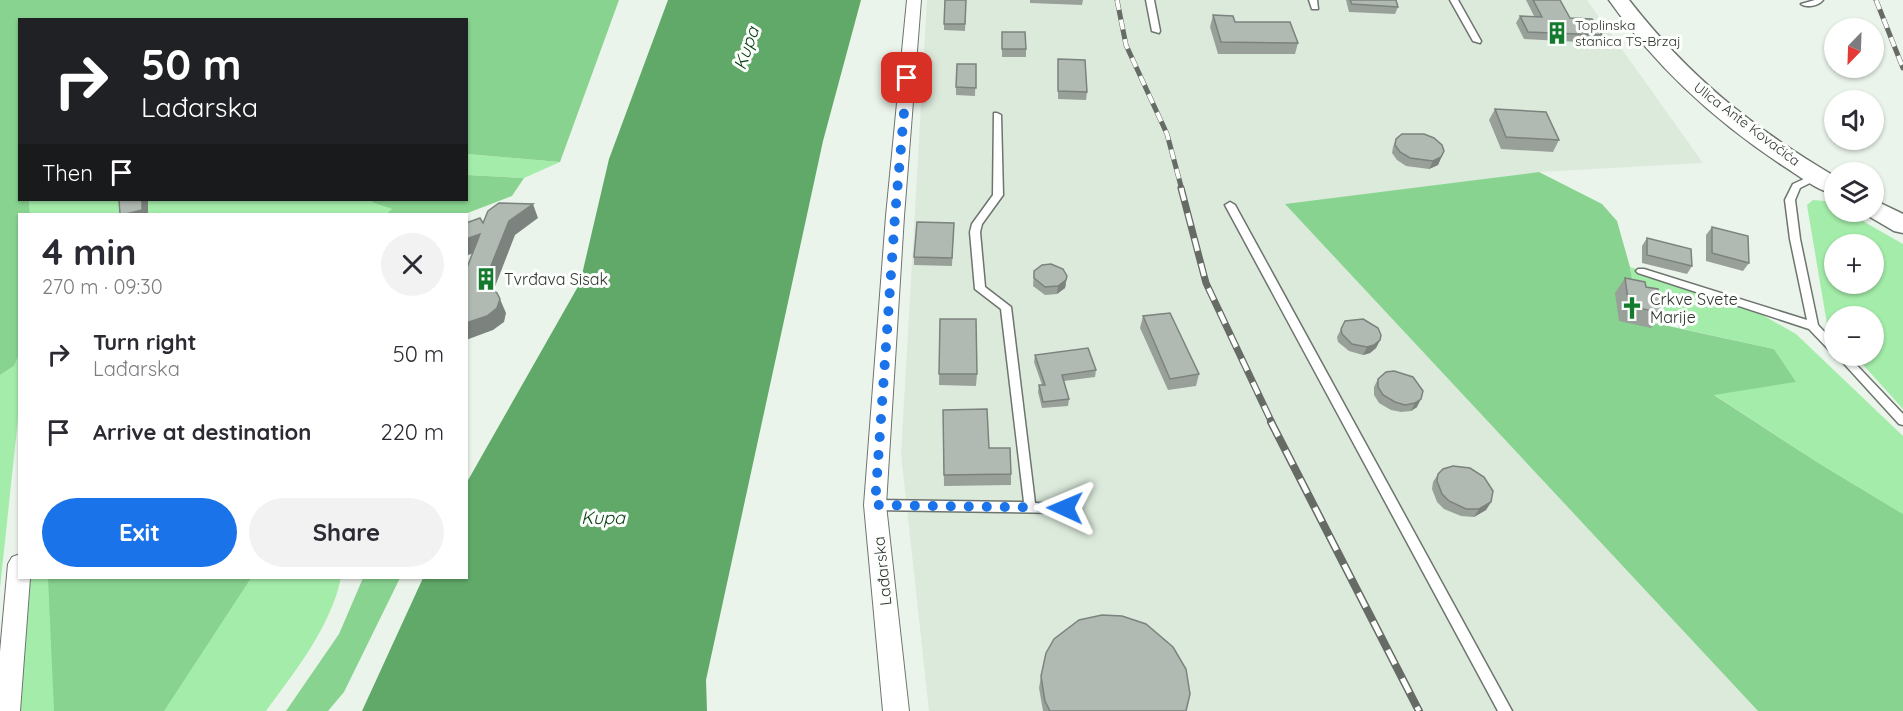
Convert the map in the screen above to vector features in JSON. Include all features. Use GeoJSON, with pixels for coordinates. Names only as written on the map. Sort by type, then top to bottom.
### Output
{"type":"FeatureCollection","features":[{"type":"Feature","properties":{"kind":"main road","name":"Ulica Ante Kovačića"},"geometry":{"type":"LineString","coordinates":[[1619,0],[1649,39],[1684,77],[1767,143],[1824,180]]}},
{"type":"Feature","properties":{"kind":"main road"},"geometry":{"type":"LineString","coordinates":[[1884,214],[1903,225]]}},
{"type":"Feature","properties":{"kind":"street","name":"Lađarska"},"geometry":{"type":"LineString","coordinates":[[896,711],[875,505],[894,228],[914,0]]}},
{"type":"Feature","properties":{"kind":"street"},"geometry":{"type":"LineString","coordinates":[[7,711],[19,579]]}},
{"type":"Feature","properties":{"kind":"lane"},"geometry":{"type":"LineString","coordinates":[[1150,0],[1156,31]]}},
{"type":"Feature","properties":{"kind":"lane"},"geometry":{"type":"LineString","coordinates":[[1454,0],[1477,41]]}},
{"type":"Feature","properties":{"kind":"lane"},"geometry":{"type":"LineString","coordinates":[[1805,4],[1819,0]]}},
{"type":"Feature","properties":{"kind":"lane"},"geometry":{"type":"LineString","coordinates":[[997,115],[998,195],[977,224],[975,232],[980,289],[1005,307],[1030,507]]}},
{"type":"Feature","properties":{"kind":"lane"},"geometry":{"type":"LineString","coordinates":[[1813,326],[1795,239],[1790,200],[1796,186],[1824,181]]}},
{"type":"Feature","properties":{"kind":"lane"},"geometry":{"type":"LineString","coordinates":[[1230,205],[1505,711]]}},
{"type":"Feature","properties":{"kind":"lane"},"geometry":{"type":"LineString","coordinates":[[1641,271],[1697,287],[1752,309],[1813,326],[1824,338]]}},
{"type":"Feature","properties":{"kind":"lane"},"geometry":{"type":"LineString","coordinates":[[1851,366],[1903,421]]}},
{"type":"Feature","properties":{"kind":"lane"},"geometry":{"type":"LineString","coordinates":[[875,505],[1065,508]]}},
{"type":"Feature","properties":{"kind":"shaded area"},"geometry":{"type":"Polygon","coordinates":[[[0,0],[619,0],[560,162],[468,154],[468,18],[18,18],[18,201],[29,201],[30,213],[18,213],[18,357],[14,366],[0,375],[0,0]]]}},
{"type":"Feature","properties":{"kind":"shaded area"},"geometry":{"type":"Polygon","coordinates":[[[927,0],[1587,0],[1703,163],[1539,172],[1286,205],[1758,711],[929,711],[901,454],[927,0]]]}},
{"type":"Feature","properties":{"kind":"shaded area"},"geometry":{"type":"Polygon","coordinates":[[[468,154],[560,162],[524,178],[468,175],[468,154]]]}},
{"type":"Feature","properties":{"kind":"shaded area"},"geometry":{"type":"Polygon","coordinates":[[[1539,172],[1602,204],[1617,221],[1630,267],[1635,297],[1650,322],[1774,349],[1796,382],[1714,395],[1820,464],[1903,514],[1903,711],[1758,711],[1285,204],[1539,172]]]}},
{"type":"Feature","properties":{"kind":"shaded area"},"geometry":{"type":"Polygon","coordinates":[[[468,175],[524,178],[512,196],[468,213],[387,213],[392,209],[372,202],[468,201],[468,175]]]}},
{"type":"Feature","properties":{"kind":"shaded area"},"geometry":{"type":"Polygon","coordinates":[[[1813,200],[1824,201],[1824,222],[1864,222],[1903,244],[1903,409],[1864,366],[1884,366],[1884,306],[1824,306],[1807,205],[1813,200]]]}},
{"type":"Feature","properties":{"kind":"shaded area"},"geometry":{"type":"Polygon","coordinates":[[[29,201],[373,201],[392,209],[387,213],[30,213],[29,201]]]}},
{"type":"Feature","properties":{"kind":"shaded area"},"geometry":{"type":"Polygon","coordinates":[[[1630,267],[1697,287],[1752,309],[1796,334],[1824,361],[1824,366],[1830,366],[1903,436],[1903,514],[1820,464],[1713,394],[1795,382],[1774,349],[1679,328],[1677,317],[1648,311],[1635,302],[1630,267]]]}},
{"type":"Feature","properties":{"kind":"shaded area"},"geometry":{"type":"Polygon","coordinates":[[[18,357],[18,419],[0,588],[0,375],[14,366],[18,357]]]}},
{"type":"Feature","properties":{"kind":"shaded area"},"geometry":{"type":"Polygon","coordinates":[[[28,579],[341,579],[329,614],[311,648],[266,711],[17,711],[28,579]]]}},
{"type":"Feature","properties":{"kind":"shaded area"},"geometry":{"type":"Polygon","coordinates":[[[48,579],[250,579],[164,711],[54,711],[48,579]]]}},
{"type":"Feature","properties":{"kind":"shaded area"},"geometry":{"type":"Polygon","coordinates":[[[363,579],[400,579],[344,692],[328,711],[286,711],[339,634],[363,579]]]}},
{"type":"Feature","properties":{"kind":"water","name":"Kupa"},"geometry":{"type":"Polygon","coordinates":[[[668,0],[861,0],[823,141],[706,680],[707,711],[362,711],[423,579],[468,579],[468,480],[580,283],[609,159],[668,0]]]}},
{"type":"Feature","properties":{"kind":"building"},"geometry":{"type":"Polygon","coordinates":[[[945,0],[966,0],[965,24],[944,24],[945,0]]]}},
{"type":"Feature","properties":{"kind":"building"},"geometry":{"type":"Polygon","coordinates":[[[1350,0],[1396,0],[1398,7],[1352,4],[1350,0]]]}},
{"type":"Feature","properties":{"kind":"building"},"geometry":{"type":"Polygon","coordinates":[[[1533,0],[1560,0],[1570,18],[1592,19],[1602,35],[1528,32],[1520,16],[1542,17],[1533,0]]]}},
{"type":"Feature","properties":{"kind":"building"},"geometry":{"type":"Polygon","coordinates":[[[1213,15],[1233,16],[1235,22],[1290,22],[1298,43],[1221,42],[1213,15]]]}},
{"type":"Feature","properties":{"kind":"building"},"geometry":{"type":"Polygon","coordinates":[[[1002,32],[1025,32],[1026,49],[1002,49],[1002,32]]]}},
{"type":"Feature","properties":{"kind":"building"},"geometry":{"type":"Polygon","coordinates":[[[1058,59],[1085,60],[1087,92],[1058,91],[1058,59]]]}},
{"type":"Feature","properties":{"kind":"building"},"geometry":{"type":"Polygon","coordinates":[[[957,64],[976,64],[976,88],[956,87],[957,64]]]}},
{"type":"Feature","properties":{"kind":"building"},"geometry":{"type":"Polygon","coordinates":[[[1495,109],[1546,112],[1559,140],[1506,137],[1495,109]]]}},
{"type":"Feature","properties":{"kind":"building"},"geometry":{"type":"Polygon","coordinates":[[[1402,134],[1424,134],[1434,138],[1442,145],[1444,151],[1441,157],[1433,161],[1410,158],[1400,152],[1395,145],[1396,139],[1402,134]]]}},
{"type":"Feature","properties":{"kind":"building"},"geometry":{"type":"Polygon","coordinates":[[[119,201],[142,201],[142,210],[120,213],[119,201]]]}},
{"type":"Feature","properties":{"kind":"building"},"geometry":{"type":"Polygon","coordinates":[[[499,203],[533,204],[509,221],[484,283],[497,293],[500,299],[497,308],[487,316],[468,322],[468,265],[480,234],[468,238],[468,222],[480,218],[483,223],[488,211],[499,203]]]}},
{"type":"Feature","properties":{"kind":"building"},"geometry":{"type":"Polygon","coordinates":[[[917,222],[954,223],[952,258],[914,257],[917,222]]]}},
{"type":"Feature","properties":{"kind":"building"},"geometry":{"type":"Polygon","coordinates":[[[1712,227],[1748,236],[1749,263],[1712,253],[1712,227]]]}},
{"type":"Feature","properties":{"kind":"building"},"geometry":{"type":"Polygon","coordinates":[[[1647,238],[1691,249],[1692,266],[1647,255],[1647,238]]]}},
{"type":"Feature","properties":{"kind":"building"},"geometry":{"type":"Polygon","coordinates":[[[1051,264],[1063,269],[1067,276],[1066,280],[1058,286],[1045,287],[1034,278],[1034,271],[1042,265],[1051,264]]]}},
{"type":"Feature","properties":{"kind":"building"},"geometry":{"type":"Polygon","coordinates":[[[1625,278],[1645,282],[1646,287],[1658,289],[1662,313],[1629,306],[1625,278]]]}},
{"type":"Feature","properties":{"kind":"building"},"geometry":{"type":"Polygon","coordinates":[[[1170,313],[1199,374],[1170,379],[1143,316],[1170,313]]]}},
{"type":"Feature","properties":{"kind":"building"},"geometry":{"type":"Polygon","coordinates":[[[940,319],[976,319],[977,374],[939,374],[940,319]]]}},
{"type":"Feature","properties":{"kind":"building"},"geometry":{"type":"Polygon","coordinates":[[[1363,319],[1378,328],[1381,335],[1380,340],[1367,347],[1352,344],[1342,334],[1341,329],[1345,321],[1363,319]]]}},
{"type":"Feature","properties":{"kind":"building"},"geometry":{"type":"Polygon","coordinates":[[[1088,348],[1096,370],[1062,375],[1069,399],[1043,402],[1039,385],[1045,385],[1035,355],[1088,348]]]}},
{"type":"Feature","properties":{"kind":"building"},"geometry":{"type":"Polygon","coordinates":[[[1394,371],[1413,377],[1423,391],[1421,399],[1405,405],[1383,395],[1378,387],[1378,379],[1386,372],[1394,371]]]}},
{"type":"Feature","properties":{"kind":"building"},"geometry":{"type":"Polygon","coordinates":[[[987,409],[989,448],[1010,448],[1011,474],[944,475],[943,410],[987,409]]]}},
{"type":"Feature","properties":{"kind":"building"},"geometry":{"type":"Polygon","coordinates":[[[1453,466],[1470,468],[1484,477],[1493,491],[1491,502],[1479,509],[1466,509],[1449,501],[1442,494],[1437,481],[1438,474],[1443,469],[1453,466]]]}},
{"type":"Feature","properties":{"kind":"building"},"geometry":{"type":"Polygon","coordinates":[[[1102,615],[1122,616],[1146,624],[1173,647],[1186,669],[1190,694],[1186,711],[1050,711],[1045,701],[1041,676],[1046,653],[1054,639],[1079,620],[1102,615]]]}},
{"type":"Feature","properties":{"kind":"railway"},"geometry":{"type":"LineString","coordinates":[[1117,0],[1126,45],[1167,134],[1182,190]]}},
{"type":"Feature","properties":{"kind":"railway"},"geometry":{"type":"LineString","coordinates":[[1876,0],[1903,68]]}},
{"type":"Feature","properties":{"kind":"railway"},"geometry":{"type":"LineString","coordinates":[[1181,188],[1206,283],[1272,423]]}},
{"type":"Feature","properties":{"kind":"railway"},"geometry":{"type":"LineString","coordinates":[[1271,422],[1419,711]]}},
{"type":"Feature","properties":{"kind":"place","name":"Toplinska stanica TS-Brzaj"},"geometry":{"type":"Point","coordinates":[1557,33]}},
{"type":"Feature","properties":{"kind":"place","name":"Tvrđava Sisak"},"geometry":{"type":"Point","coordinates":[486,279]}},
{"type":"Feature","properties":{"kind":"place","name":"Crkve Svete Marije"},"geometry":{"type":"Point","coordinates":[1632,308]}},
{"type":"Feature","properties":{"kind":"route"},"geometry":{"type":"LineString","coordinates":[[907,78],[875,505],[1065,508]]}}]}
